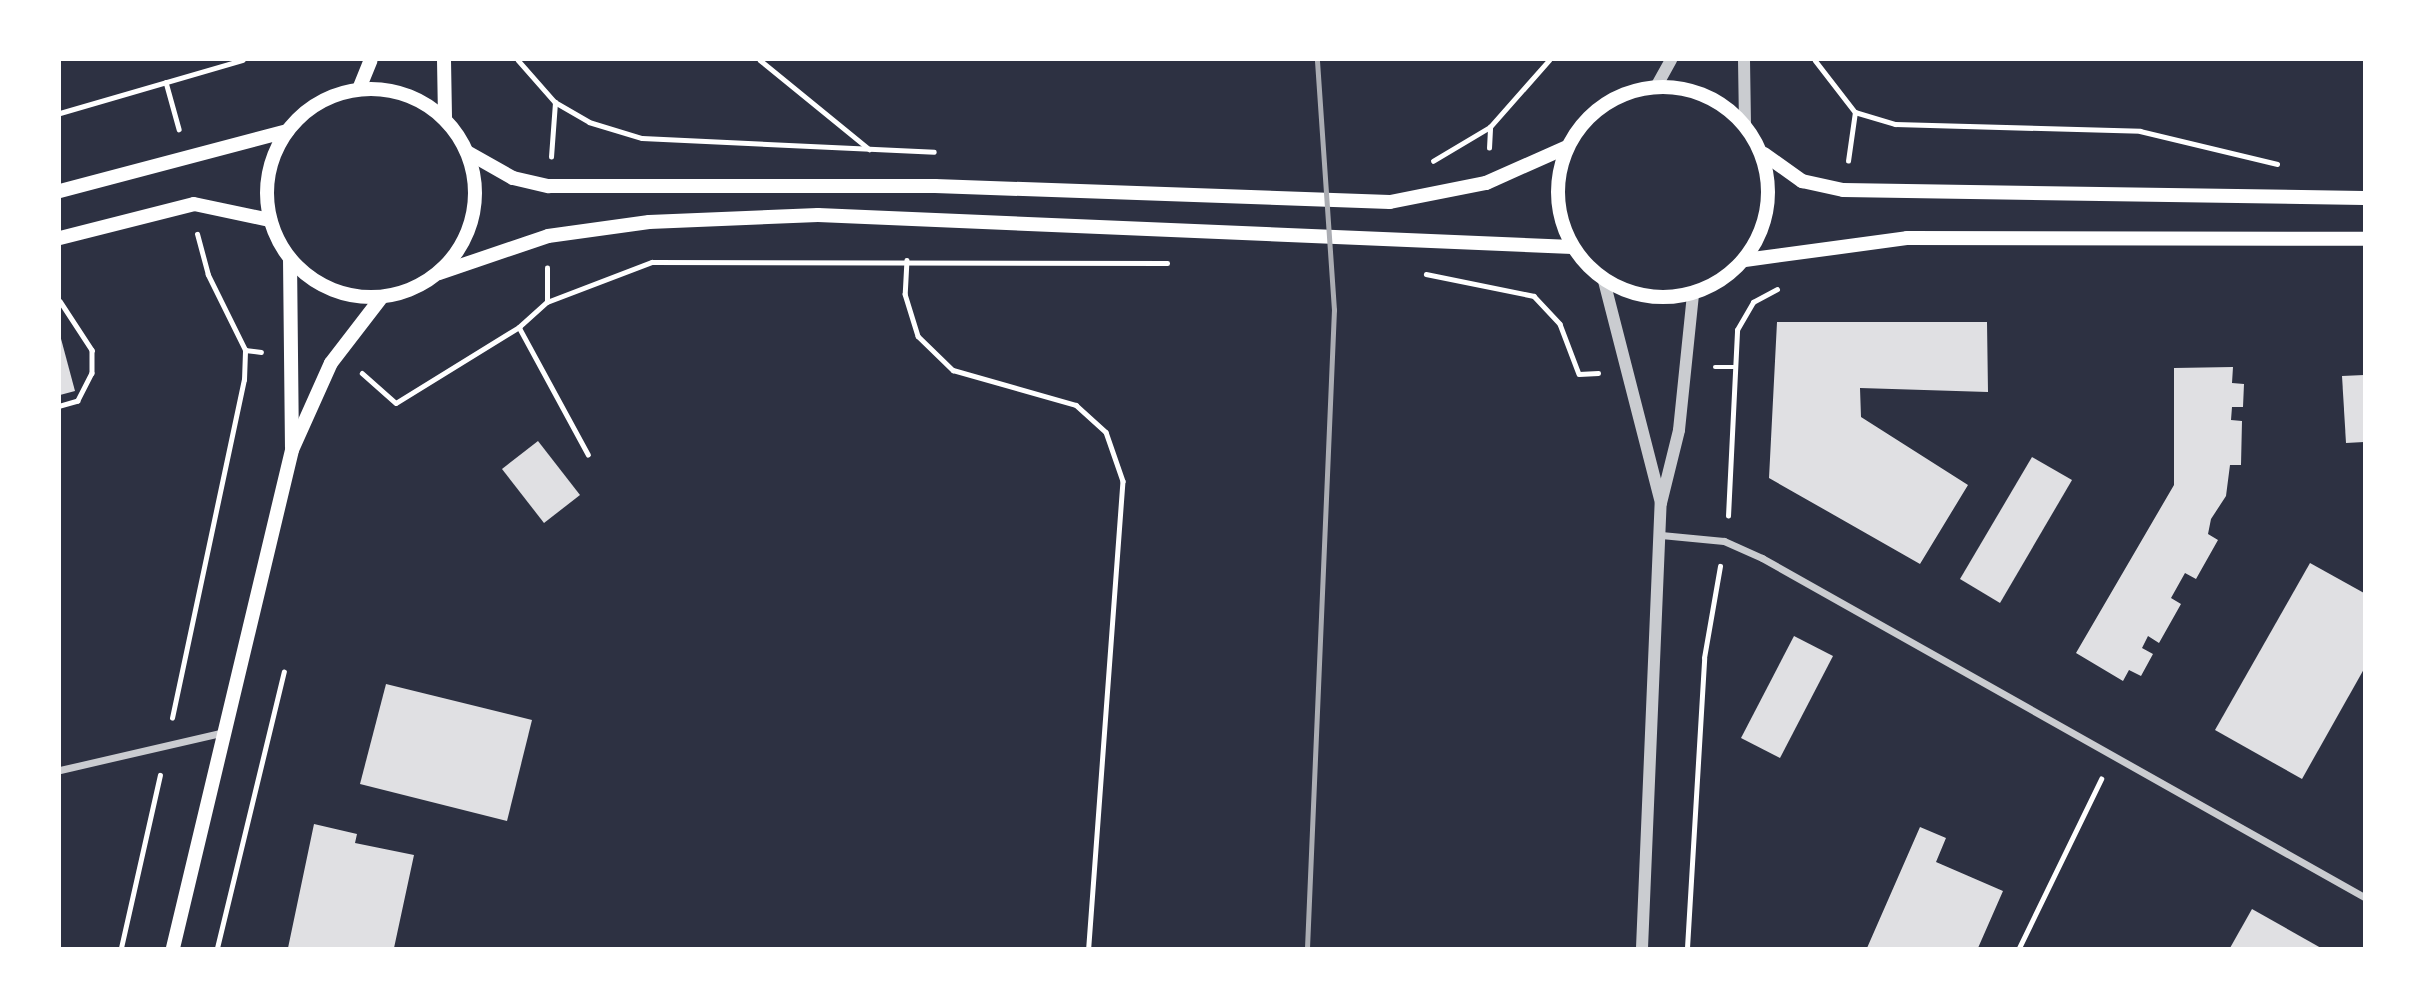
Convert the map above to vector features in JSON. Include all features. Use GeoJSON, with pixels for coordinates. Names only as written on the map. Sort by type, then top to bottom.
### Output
{"type":"FeatureCollection","features":[{"type":"Feature","properties":{"kind":"main road"},"geometry":{"type":"LineString","coordinates":[[359,89],[371,60]]}},
{"type":"Feature","properties":{"kind":"main road"},"geometry":{"type":"LineString","coordinates":[[444,60],[445,119]]}},
{"type":"Feature","properties":{"kind":"main road"},"geometry":{"type":"LineString","coordinates":[[1759,148],[1769,202],[1745,260],[1721,281],[1693,294],[1662,299],[1604,281],[1572,247],[1559,215],[1557,180],[1567,147],[1603,105],[1656,86],[1689,89],[1719,102],[1745,125],[1759,148],[1793,177],[1843,190],[2364,198]]}},
{"type":"Feature","properties":{"kind":"main road"},"geometry":{"type":"LineString","coordinates":[[439,274],[460,248],[473,217],[475,184],[467,152],[445,119],[419,100],[359,89],[307,111],[287,131],[272,159],[270,220],[290,259],[315,282],[346,295],[380,298],[548,236],[649,222],[818,215],[1572,247]]}},
{"type":"Feature","properties":{"kind":"main road"},"geometry":{"type":"LineString","coordinates":[[60,191],[287,131]]}},
{"type":"Feature","properties":{"kind":"main road"},"geometry":{"type":"LineString","coordinates":[[467,152],[513,178],[549,186],[935,186],[1390,202],[1486,183],[1567,147]]}},
{"type":"Feature","properties":{"kind":"main road"},"geometry":{"type":"LineString","coordinates":[[60,238],[194,204],[270,220]]}},
{"type":"Feature","properties":{"kind":"main road"},"geometry":{"type":"LineString","coordinates":[[1745,260],[1907,238],[2364,239]]}},
{"type":"Feature","properties":{"kind":"main road"},"geometry":{"type":"LineString","coordinates":[[290,259],[292,450]]}},
{"type":"Feature","properties":{"kind":"main road"},"geometry":{"type":"LineString","coordinates":[[173,948],[292,450],[331,363],[380,298]]}},
{"type":"Feature","properties":{"kind":"street"},"geometry":{"type":"LineString","coordinates":[[1656,86],[1671,60]]}},
{"type":"Feature","properties":{"kind":"street"},"geometry":{"type":"LineString","coordinates":[[1744,60],[1745,125]]}},
{"type":"Feature","properties":{"kind":"street"},"geometry":{"type":"LineString","coordinates":[[1604,281],[1661,503]]}},
{"type":"Feature","properties":{"kind":"street"},"geometry":{"type":"LineString","coordinates":[[1642,948],[1661,503],[1679,430],[1693,294]]}},
{"type":"Feature","properties":{"kind":"street"},"geometry":{"type":"LineString","coordinates":[[1661,535],[1724,541],[2364,897]]}},
{"type":"Feature","properties":{"kind":"street"},"geometry":{"type":"LineString","coordinates":[[60,770],[225,732]]}},
{"type":"Feature","properties":{"kind":"path"},"geometry":{"type":"LineString","coordinates":[[60,113],[242,60]]}},
{"type":"Feature","properties":{"kind":"path"},"geometry":{"type":"LineString","coordinates":[[518,60],[555,102],[589,121],[642,138],[951,153]]}},
{"type":"Feature","properties":{"kind":"path"},"geometry":{"type":"LineString","coordinates":[[760,60],[869,150]]}},
{"type":"Feature","properties":{"kind":"path"},"geometry":{"type":"LineString","coordinates":[[1423,167],[1490,127],[1549,60]]}},
{"type":"Feature","properties":{"kind":"path"},"geometry":{"type":"LineString","coordinates":[[1815,60],[1856,112],[1895,124],[2140,131],[2284,165]]}},
{"type":"Feature","properties":{"kind":"path"},"geometry":{"type":"LineString","coordinates":[[907,260],[905,295],[918,336],[953,370],[1076,405],[1106,432],[1123,481],[1089,948]]}},
{"type":"Feature","properties":{"kind":"path"},"geometry":{"type":"LineString","coordinates":[[357,370],[396,403],[519,327],[547,302],[652,262],[1177,262]]}},
{"type":"Feature","properties":{"kind":"path"},"geometry":{"type":"LineString","coordinates":[[1420,272],[1534,296],[1560,324],[1578,374]]}},
{"type":"Feature","properties":{"kind":"path"},"geometry":{"type":"LineString","coordinates":[[121,948],[244,380],[245,350],[208,275]]}},
{"type":"Feature","properties":{"kind":"path"},"geometry":{"type":"LineString","coordinates":[[1687,948],[1704,658],[1734,480],[1737,330],[1753,302],[1781,288]]}},
{"type":"Feature","properties":{"kind":"path"},"geometry":{"type":"LineString","coordinates":[[60,301],[92,350],[92,373],[78,401],[60,406]]}},
{"type":"Feature","properties":{"kind":"path"},"geometry":{"type":"LineString","coordinates":[[519,327],[588,454]]}},
{"type":"Feature","properties":{"kind":"path"},"geometry":{"type":"LineString","coordinates":[[216,948],[284,672]]}},
{"type":"Feature","properties":{"kind":"path"},"geometry":{"type":"LineString","coordinates":[[2019,948],[2112,755]]}},
{"type":"Feature","properties":{"kind":"building"},"geometry":{"type":"Polygon","coordinates":[[[1777,322],[1987,322],[1988,392],[1860,388],[1861,417],[1968,485],[1920,564],[1769,478],[1777,322]]]}},
{"type":"Feature","properties":{"kind":"building"},"geometry":{"type":"Polygon","coordinates":[[[60,335],[75,391],[60,395],[60,335]]]}},
{"type":"Feature","properties":{"kind":"building"},"geometry":{"type":"Polygon","coordinates":[[[2233,367],[2232,383],[2244,384],[2243,407],[2232,407],[2231,420],[2242,421],[2241,465],[2230,465],[2226,496],[2211,519],[2208,534],[2218,540],[2196,579],[2185,573],[2171,598],[2181,604],[2159,643],[2148,636],[2142,648],[2153,654],[2141,676],[2129,670],[2123,681],[2076,653],[2174,485],[2174,368],[2233,367]]]}},
{"type":"Feature","properties":{"kind":"building"},"geometry":{"type":"Polygon","coordinates":[[[2364,375],[2364,442],[2346,443],[2342,376],[2364,375]]]}},
{"type":"Feature","properties":{"kind":"building"},"geometry":{"type":"Polygon","coordinates":[[[538,441],[580,495],[544,523],[502,469],[538,441]]]}},
{"type":"Feature","properties":{"kind":"building"},"geometry":{"type":"Polygon","coordinates":[[[2032,457],[2072,480],[2000,603],[1960,579],[2032,457]]]}},
{"type":"Feature","properties":{"kind":"building"},"geometry":{"type":"Polygon","coordinates":[[[2310,563],[2364,593],[2364,669],[2302,779],[2215,730],[2310,563]]]}},
{"type":"Feature","properties":{"kind":"building"},"geometry":{"type":"Polygon","coordinates":[[[1794,636],[1833,656],[1780,758],[1741,738],[1794,636]]]}},
{"type":"Feature","properties":{"kind":"building"},"geometry":{"type":"Polygon","coordinates":[[[386,684],[532,720],[507,821],[360,784],[386,684]]]}},
{"type":"Feature","properties":{"kind":"building"},"geometry":{"type":"Polygon","coordinates":[[[314,824],[357,834],[355,843],[414,855],[394,948],[288,948],[314,824]]]}},
{"type":"Feature","properties":{"kind":"building"},"geometry":{"type":"Polygon","coordinates":[[[1920,827],[1946,838],[1936,862],[2003,891],[1978,948],[1867,948],[1920,827]]]}},
{"type":"Feature","properties":{"kind":"building"},"geometry":{"type":"Polygon","coordinates":[[[2252,909],[2321,948],[2230,948],[2252,909]]]}},
{"type":"Feature","properties":{"kind":"railway"},"geometry":{"type":"LineString","coordinates":[[1307,948],[1334,310],[1317,60]]}}]}
